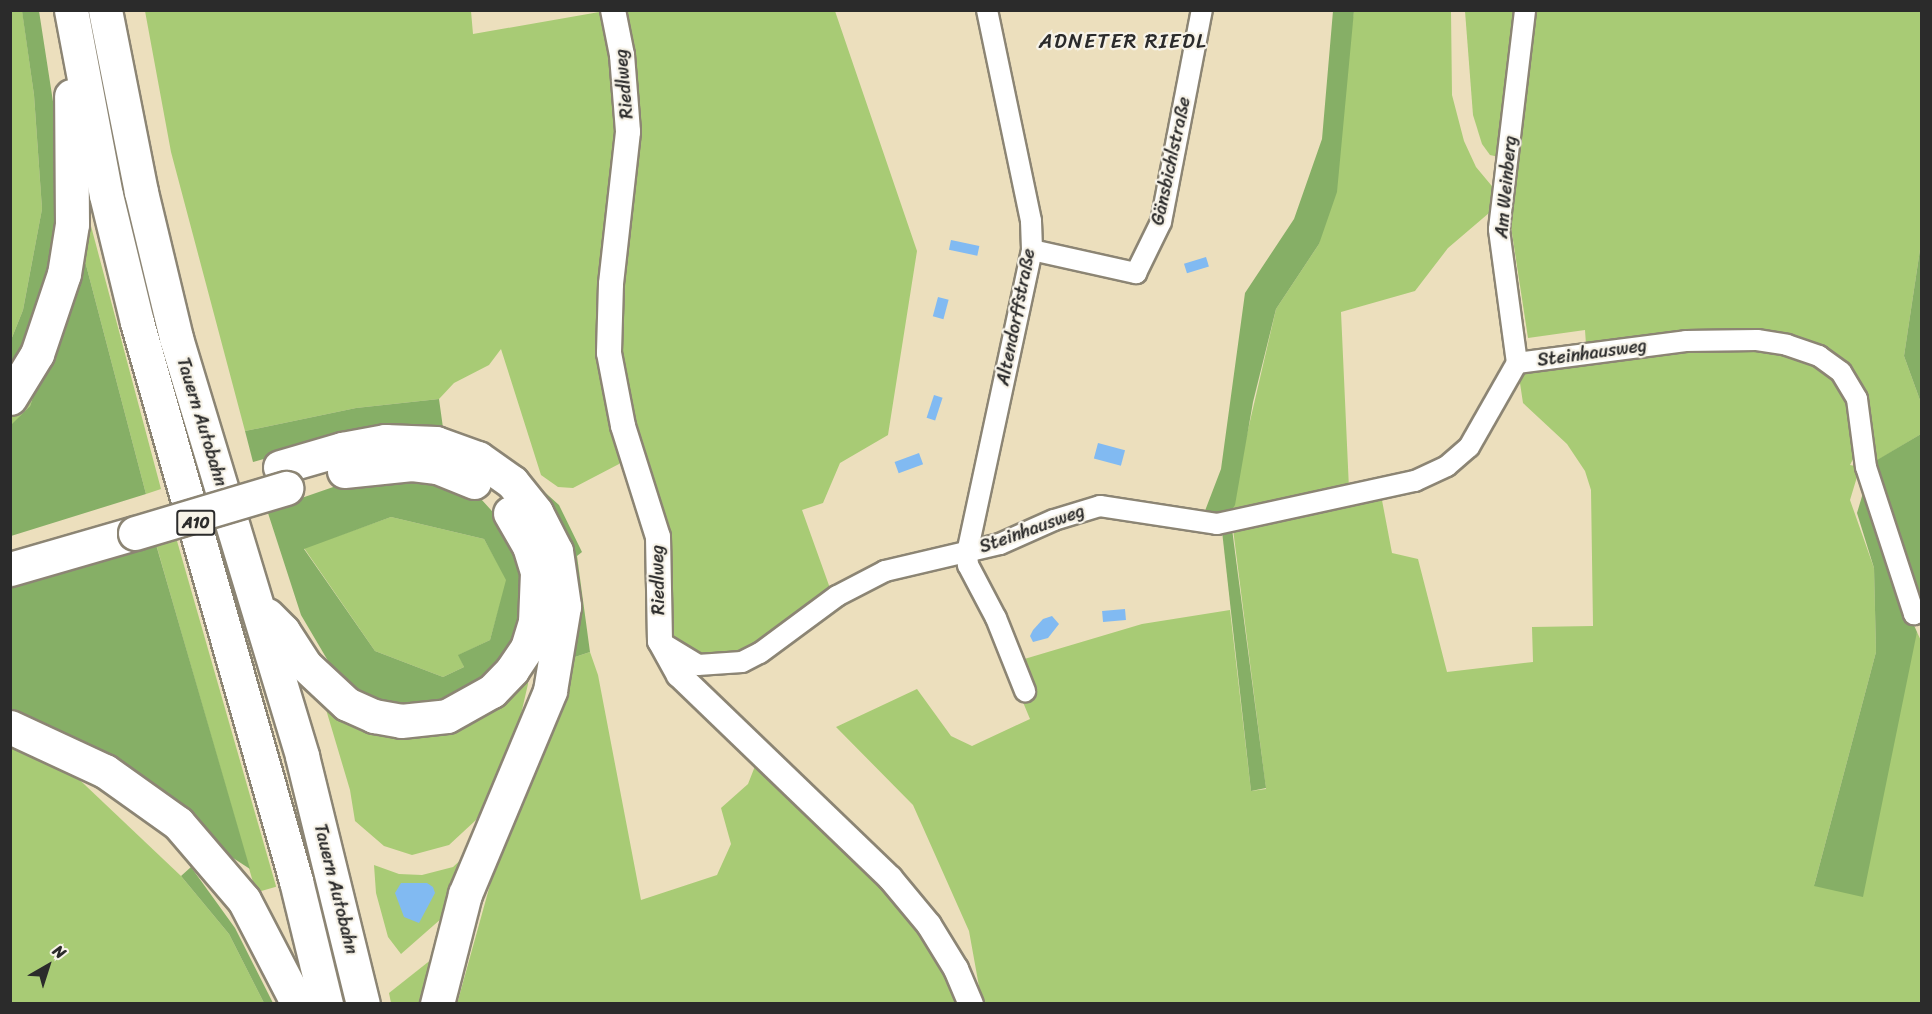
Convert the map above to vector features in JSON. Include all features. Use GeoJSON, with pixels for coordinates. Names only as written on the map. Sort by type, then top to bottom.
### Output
{"type":"FeatureCollection","features":[{"type":"Feature","properties":{"kind":"highway","name":"Tauern Autobahn"},"geometry":{"type":"LineString","coordinates":[[105,10],[141,192],[176,338],[302,756],[363,1004]]}},
{"type":"Feature","properties":{"kind":"highway","name":"Tauern Autobahn"},"geometry":{"type":"LineString","coordinates":[[73,26],[106,195],[137,322],[296,881],[326,1004]]}},
{"type":"Feature","properties":{"kind":"highway"},"geometry":{"type":"LineString","coordinates":[[10,399],[37,354],[64,274],[72,224],[70,122],[73,26]]}},
{"type":"Feature","properties":{"kind":"highway"},"geometry":{"type":"LineString","coordinates":[[283,478],[342,449],[386,441],[436,443],[478,458],[512,483],[536,512],[556,551],[564,606],[550,691],[465,894],[437,1004]]}},
{"type":"Feature","properties":{"kind":"highway"},"geometry":{"type":"LineString","coordinates":[[10,569],[132,523],[283,478],[373,465],[412,464],[461,474],[488,490],[519,524],[537,572],[536,622],[527,648],[492,691],[447,716],[401,721],[356,708],[326,688],[305,665],[283,631],[258,606]]}},
{"type":"Feature","properties":{"kind":"highway"},"geometry":{"type":"LineString","coordinates":[[10,546],[132,523]]}},
{"type":"Feature","properties":{"kind":"highway"},"geometry":{"type":"LineString","coordinates":[[10,727],[98,767],[178,824],[244,900],[298,1004]]}},
{"type":"Feature","properties":{"kind":"street","name":"Riedlweg"},"geometry":{"type":"LineString","coordinates":[[613,10],[622,56],[628,132],[611,284],[609,353],[626,436],[658,537],[660,641],[679,675],[890,878],[929,925],[956,969],[971,1004]]}},
{"type":"Feature","properties":{"kind":"street","name":"Altendorffstraße"},"geometry":{"type":"LineString","coordinates":[[967,552],[1032,250],[1031,221],[987,10]]}},
{"type":"Feature","properties":{"kind":"street","name":"Gänsbichlstraße"},"geometry":{"type":"LineString","coordinates":[[1032,250],[1136,273],[1161,222],[1202,10]]}},
{"type":"Feature","properties":{"kind":"street","name":"Am Weinberg"},"geometry":{"type":"LineString","coordinates":[[1517,363],[1499,229],[1525,10]]}},
{"type":"Feature","properties":{"kind":"street","name":"Steinhausweg"},"geometry":{"type":"LineString","coordinates":[[660,641],[698,665],[742,662],[768,647],[837,596],[885,570],[967,552],[1100,506],[1217,524],[1415,481],[1447,466],[1469,447],[1517,363],[1686,341],[1757,340],[1787,345],[1820,356],[1841,372],[1857,399],[1866,467],[1914,614],[1922,611]]}},
{"type":"Feature","properties":{"kind":"street","name":"Steinhausweg"},"geometry":{"type":"LineString","coordinates":[[967,552],[968,565],[996,618],[1025,691]]}},
{"type":"Feature","properties":{"kind":"green space"},"geometry":{"type":"Polygon","coordinates":[[[22,10],[34,95],[42,209],[23,310],[11,340],[10,11],[22,10]]]}},
{"type":"Feature","properties":{"kind":"green space"},"geometry":{"type":"Polygon","coordinates":[[[22,11],[39,11],[54,108],[59,200],[50,286],[11,373],[11,340],[23,310],[42,209],[34,95],[22,11]]]}},
{"type":"Feature","properties":{"kind":"green space"},"geometry":{"type":"Polygon","coordinates":[[[145,11],[471,11],[473,34],[605,11],[618,62],[613,229],[623,459],[619,464],[573,488],[558,487],[541,475],[501,349],[489,365],[454,383],[439,399],[356,408],[245,431],[171,152],[145,11]]]}},
{"type":"Feature","properties":{"kind":"green space"},"geometry":{"type":"Polygon","coordinates":[[[620,11],[835,11],[917,251],[888,435],[840,463],[823,503],[802,510],[831,591],[762,645],[737,655],[707,659],[674,644],[664,626],[614,350],[620,11]]]}},
{"type":"Feature","properties":{"kind":"green space"},"geometry":{"type":"Polygon","coordinates":[[[1333,11],[1354,11],[1337,192],[1319,244],[1276,309],[1253,402],[1235,505],[1228,516],[1203,516],[1221,469],[1245,293],[1294,219],[1322,139],[1333,11]]]}},
{"type":"Feature","properties":{"kind":"green space"},"geometry":{"type":"Polygon","coordinates":[[[1354,11],[1451,11],[1452,95],[1464,141],[1476,167],[1496,191],[1496,207],[1448,248],[1415,291],[1341,312],[1349,489],[1228,516],[1276,309],[1319,244],[1354,11]]]}},
{"type":"Feature","properties":{"kind":"green space"},"geometry":{"type":"Polygon","coordinates":[[[1465,11],[1521,11],[1499,157],[1490,155],[1482,144],[1473,115],[1465,11]]]}},
{"type":"Feature","properties":{"kind":"green space"},"geometry":{"type":"Polygon","coordinates":[[[1530,11],[1921,11],[1921,243],[1904,356],[1921,403],[1921,434],[1873,463],[1865,413],[1807,343],[1586,345],[1585,330],[1528,338],[1511,227],[1505,228],[1530,11]]]}},
{"type":"Feature","properties":{"kind":"green space"},"geometry":{"type":"Polygon","coordinates":[[[83,226],[91,226],[161,489],[146,494],[85,261],[79,263],[83,226]]]}},
{"type":"Feature","properties":{"kind":"green space"},"geometry":{"type":"Polygon","coordinates":[[[1921,243],[1921,403],[1904,356],[1921,243]]]}},
{"type":"Feature","properties":{"kind":"green space"},"geometry":{"type":"Polygon","coordinates":[[[85,261],[146,494],[11,536],[10,426],[30,406],[79,263],[85,261]]]}},
{"type":"Feature","properties":{"kind":"green space"},"geometry":{"type":"Polygon","coordinates":[[[1669,348],[1772,348],[1829,369],[1846,391],[1857,451],[1850,465],[1860,467],[1850,500],[1874,568],[1876,652],[1814,886],[1917,632],[1922,643],[1921,1003],[982,1003],[969,931],[913,805],[836,727],[917,689],[951,736],[972,746],[1030,719],[1020,695],[1021,660],[1142,624],[1230,610],[1251,791],[1266,789],[1233,529],[1381,495],[1392,553],[1418,559],[1447,672],[1533,662],[1532,627],[1593,626],[1591,490],[1585,471],[1567,444],[1523,403],[1518,370],[1669,348]]]}},
{"type":"Feature","properties":{"kind":"green space"},"geometry":{"type":"Polygon","coordinates":[[[47,356],[30,406],[11,426],[11,413],[47,356]]]}},
{"type":"Feature","properties":{"kind":"green space"},"geometry":{"type":"Polygon","coordinates":[[[439,399],[444,435],[352,434],[253,462],[245,431],[356,408],[439,399]]]}},
{"type":"Feature","properties":{"kind":"green space"},"geometry":{"type":"Polygon","coordinates":[[[1921,434],[1921,598],[1905,605],[1917,632],[1863,897],[1814,886],[1876,652],[1874,568],[1857,513],[1872,463],[1921,434]]]}},
{"type":"Feature","properties":{"kind":"green space"},"geometry":{"type":"Polygon","coordinates":[[[411,474],[446,481],[481,499],[511,532],[525,569],[526,615],[509,655],[487,682],[439,705],[381,706],[344,688],[301,615],[267,510],[339,485],[411,474]],[[391,517],[304,549],[375,651],[443,677],[464,667],[458,655],[490,640],[506,580],[484,539],[391,517]]]}},
{"type":"Feature","properties":{"kind":"green space"},"geometry":{"type":"Polygon","coordinates":[[[529,478],[559,505],[582,552],[577,556],[590,652],[572,658],[575,608],[529,478]]]}},
{"type":"Feature","properties":{"kind":"green space"},"geometry":{"type":"Polygon","coordinates":[[[391,517],[484,539],[507,580],[490,640],[459,655],[464,667],[443,677],[375,651],[304,548],[391,517]]]}},
{"type":"Feature","properties":{"kind":"green space"},"geometry":{"type":"Polygon","coordinates":[[[1232,529],[1266,788],[1251,791],[1222,531],[1232,529]]]}},
{"type":"Feature","properties":{"kind":"green space"},"geometry":{"type":"Polygon","coordinates":[[[175,534],[276,887],[256,893],[155,540],[175,534]]]}},
{"type":"Feature","properties":{"kind":"green space"},"geometry":{"type":"Polygon","coordinates":[[[155,541],[250,869],[11,714],[11,580],[155,541]]]}},
{"type":"Feature","properties":{"kind":"green space"},"geometry":{"type":"Polygon","coordinates":[[[590,652],[598,675],[641,900],[717,875],[731,844],[721,808],[748,784],[759,756],[928,932],[965,1004],[457,1004],[493,874],[561,701],[572,658],[590,652]]]}},
{"type":"Feature","properties":{"kind":"green space"},"geometry":{"type":"Polygon","coordinates":[[[527,663],[528,684],[519,723],[496,784],[476,820],[449,845],[412,855],[384,846],[355,821],[350,790],[322,696],[341,710],[527,663]]]}},
{"type":"Feature","properties":{"kind":"green space"},"geometry":{"type":"Polygon","coordinates":[[[11,740],[65,766],[181,876],[229,934],[264,1003],[11,1004],[11,740]]]}},
{"type":"Feature","properties":{"kind":"green space"},"geometry":{"type":"Polygon","coordinates":[[[466,855],[442,918],[401,954],[388,937],[376,893],[374,865],[399,874],[422,875],[453,867],[466,855]]]}},
{"type":"Feature","properties":{"kind":"green space"},"geometry":{"type":"Polygon","coordinates":[[[191,867],[235,928],[273,1003],[264,1003],[229,934],[181,876],[191,867]]]}},
{"type":"Feature","properties":{"kind":"green space"},"geometry":{"type":"Polygon","coordinates":[[[437,955],[426,1003],[391,1003],[389,993],[437,955]]]}},
{"type":"Feature","properties":{"kind":"water"},"geometry":{"type":"Polygon","coordinates":[[[951,240],[979,246],[977,256],[949,250],[951,240]]]}},
{"type":"Feature","properties":{"kind":"water"},"geometry":{"type":"Polygon","coordinates":[[[1206,257],[1209,267],[1187,273],[1184,264],[1206,257]]]}},
{"type":"Feature","properties":{"kind":"water"},"geometry":{"type":"Polygon","coordinates":[[[938,297],[949,300],[943,319],[933,316],[938,297]]]}},
{"type":"Feature","properties":{"kind":"water"},"geometry":{"type":"Polygon","coordinates":[[[934,395],[943,398],[935,421],[927,418],[934,395]]]}},
{"type":"Feature","properties":{"kind":"water"},"geometry":{"type":"Polygon","coordinates":[[[1098,443],[1125,450],[1121,466],[1094,458],[1098,443]]]}},
{"type":"Feature","properties":{"kind":"water"},"geometry":{"type":"Polygon","coordinates":[[[919,453],[923,464],[899,473],[895,462],[919,453]]]}},
{"type":"Feature","properties":{"kind":"water"},"geometry":{"type":"Polygon","coordinates":[[[1125,609],[1126,620],[1103,622],[1102,611],[1125,609]]]}},
{"type":"Feature","properties":{"kind":"water"},"geometry":{"type":"Polygon","coordinates":[[[1052,616],[1059,624],[1048,638],[1033,642],[1030,636],[1033,630],[1043,619],[1052,616]]]}},
{"type":"Feature","properties":{"kind":"water"},"geometry":{"type":"Polygon","coordinates":[[[401,883],[427,883],[433,887],[435,893],[419,923],[404,917],[395,893],[401,883]]]}},
{"type":"Feature","properties":{"kind":"district","name":"ADNETER RIEDL"},"geometry":{"type":"Point","coordinates":[1123,41]}}]}
